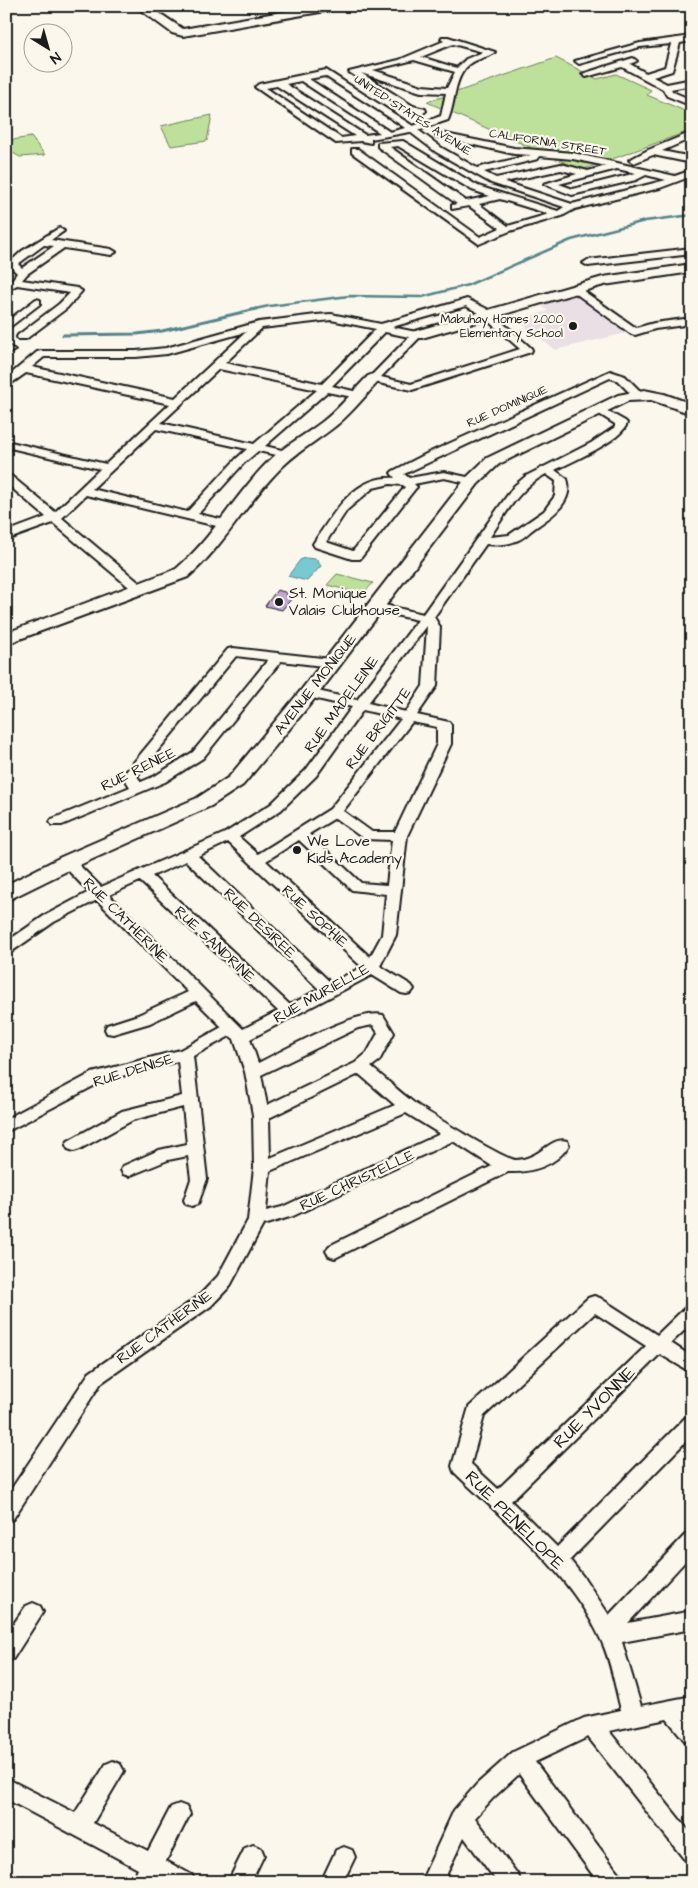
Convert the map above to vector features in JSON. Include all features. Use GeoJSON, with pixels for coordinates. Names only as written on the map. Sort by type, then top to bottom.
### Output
{"type":"FeatureCollection","features":[{"type":"Feature","properties":{"kind":"street"},"geometry":{"type":"LineString","coordinates":[[141,6],[176,31],[183,33],[337,6]]}},
{"type":"Feature","properties":{"kind":"street"},"geometry":{"type":"LineString","coordinates":[[597,71],[579,61],[640,45],[692,38]]}},
{"type":"Feature","properties":{"kind":"street"},"geometry":{"type":"LineString","coordinates":[[646,76],[669,69],[676,41]]}},
{"type":"Feature","properties":{"kind":"street"},"geometry":{"type":"LineString","coordinates":[[445,42],[479,58]]}},
{"type":"Feature","properties":{"kind":"street"},"geometry":{"type":"LineString","coordinates":[[388,135],[302,78],[258,87],[339,142],[388,135],[413,131],[445,118],[453,87],[460,71],[466,63],[491,52],[445,42],[401,62],[362,70],[349,70],[410,108],[422,96],[453,87]]}},
{"type":"Feature","properties":{"kind":"street"},"geometry":{"type":"LineString","coordinates":[[629,64],[640,45]]}},
{"type":"Feature","properties":{"kind":"street"},"geometry":{"type":"LineString","coordinates":[[426,52],[466,63]]}},
{"type":"Feature","properties":{"kind":"street"},"geometry":{"type":"LineString","coordinates":[[413,57],[460,71]]}},
{"type":"Feature","properties":{"kind":"street"},"geometry":{"type":"LineString","coordinates":[[401,62],[438,74]]}},
{"type":"Feature","properties":{"kind":"street"},"geometry":{"type":"LineString","coordinates":[[586,74],[629,64],[666,87],[670,94],[692,103]]}},
{"type":"Feature","properties":{"kind":"street"},"geometry":{"type":"LineString","coordinates":[[382,66],[398,72]]}},
{"type":"Feature","properties":{"kind":"street"},"geometry":{"type":"LineString","coordinates":[[362,70],[422,96]]}},
{"type":"Feature","properties":{"kind":"street","name":"UNITED STATES AVENUE"},"geometry":{"type":"LineString","coordinates":[[302,78],[326,73],[401,121],[439,150],[494,181],[572,207]]}},
{"type":"Feature","properties":{"kind":"street"},"geometry":{"type":"LineString","coordinates":[[666,87],[692,82]]}},
{"type":"Feature","properties":{"kind":"street"},"geometry":{"type":"LineString","coordinates":[[279,83],[507,229]]}},
{"type":"Feature","properties":{"kind":"street"},"geometry":{"type":"LineString","coordinates":[[401,121],[417,116],[422,96]]}},
{"type":"Feature","properties":{"kind":"street"},"geometry":{"type":"LineString","coordinates":[[681,99],[692,97]]}},
{"type":"Feature","properties":{"kind":"street","name":"CALIFORNIA STREET"},"geometry":{"type":"LineString","coordinates":[[439,134],[505,149],[573,156],[676,179]]}},
{"type":"Feature","properties":{"kind":"street"},"geometry":{"type":"LineString","coordinates":[[692,135],[634,160],[692,172]]}},
{"type":"Feature","properties":{"kind":"street"},"geometry":{"type":"LineString","coordinates":[[559,214],[475,188],[400,143],[355,151],[439,210],[478,241],[507,229],[559,214],[572,207],[611,198],[676,179],[692,172]]}},
{"type":"Feature","properties":{"kind":"street","name":"CALIFORNIA STREET"},"geometry":{"type":"LineString","coordinates":[[439,150],[475,143]]}},
{"type":"Feature","properties":{"kind":"street"},"geometry":{"type":"LineString","coordinates":[[668,156],[692,146]]}},
{"type":"Feature","properties":{"kind":"street"},"geometry":{"type":"LineString","coordinates":[[487,153],[505,149]]}},
{"type":"Feature","properties":{"kind":"street"},"geometry":{"type":"LineString","coordinates":[[651,152],[692,160]]}},
{"type":"Feature","properties":{"kind":"street"},"geometry":{"type":"LineString","coordinates":[[475,170],[535,158],[536,153]]}},
{"type":"Feature","properties":{"kind":"street"},"geometry":{"type":"LineString","coordinates":[[522,190],[618,166]]}},
{"type":"Feature","properties":{"kind":"street"},"geometry":{"type":"LineString","coordinates":[[494,181],[561,167],[590,174]]}},
{"type":"Feature","properties":{"kind":"street"},"geometry":{"type":"LineString","coordinates":[[549,184],[572,192],[633,178],[645,172]]}},
{"type":"Feature","properties":{"kind":"street"},"geometry":{"type":"LineString","coordinates":[[439,210],[501,196]]}},
{"type":"Feature","properties":{"kind":"street"},"geometry":{"type":"LineString","coordinates":[[23,272],[13,264],[25,253],[59,231]]}},
{"type":"Feature","properties":{"kind":"street"},"geometry":{"type":"LineString","coordinates":[[44,242],[114,251],[95,260]]}},
{"type":"Feature","properties":{"kind":"street"},"geometry":{"type":"LineString","coordinates":[[10,285],[23,272],[62,245]]}},
{"type":"Feature","properties":{"kind":"street"},"geometry":{"type":"LineString","coordinates":[[603,281],[588,263],[692,251]]}},
{"type":"Feature","properties":{"kind":"street"},"geometry":{"type":"LineString","coordinates":[[6,639],[182,573],[193,565],[272,467],[286,454],[329,424],[417,335],[603,281],[692,268]]}},
{"type":"Feature","properties":{"kind":"street"},"geometry":{"type":"LineString","coordinates":[[10,285],[77,291],[64,306],[22,337]]}},
{"type":"Feature","properties":{"kind":"street"},"geometry":{"type":"LineString","coordinates":[[575,288],[635,332],[692,321]]}},
{"type":"Feature","properties":{"kind":"street"},"geometry":{"type":"LineString","coordinates":[[6,327],[31,302],[64,306]]}},
{"type":"Feature","properties":{"kind":"street"},"geometry":{"type":"LineString","coordinates":[[190,516],[227,474],[255,448],[301,411],[389,324],[467,302],[487,314],[527,350],[412,387],[373,378]]}},
{"type":"Feature","properties":{"kind":"street"},"geometry":{"type":"LineString","coordinates":[[7,382],[41,354],[167,351],[259,325],[331,317],[417,335]]}},
{"type":"Feature","properties":{"kind":"street"},"geometry":{"type":"LineString","coordinates":[[6,536],[55,518],[259,325]]}},
{"type":"Feature","properties":{"kind":"street"},"geometry":{"type":"LineString","coordinates":[[217,365],[358,394]]}},
{"type":"Feature","properties":{"kind":"street"},"geometry":{"type":"LineString","coordinates":[[24,369],[177,402]]}},
{"type":"Feature","properties":{"kind":"street","name":"RUE DOMINIQUE"},"geometry":{"type":"LineString","coordinates":[[406,482],[397,473],[432,455],[610,374],[621,378],[637,394]]}},
{"type":"Feature","properties":{"kind":"street"},"geometry":{"type":"LineString","coordinates":[[637,394],[652,395],[692,409]]}},
{"type":"Feature","properties":{"kind":"street","name":"AVENUE MONIQUE"},"geometry":{"type":"LineString","coordinates":[[6,894],[68,862],[189,809],[236,781],[376,607],[472,481],[493,461],[623,398],[637,394]]}},
{"type":"Feature","properties":{"kind":"street","name":"RUE MADELEINE"},"geometry":{"type":"LineString","coordinates":[[6,949],[49,919],[100,893],[230,836],[276,807],[311,773],[483,540],[518,488],[530,478],[595,445],[620,428],[621,423],[600,410]]}},
{"type":"Feature","properties":{"kind":"street"},"geometry":{"type":"LineString","coordinates":[[153,425],[286,454]]}},
{"type":"Feature","properties":{"kind":"street"},"geometry":{"type":"LineString","coordinates":[[6,444],[108,468]]}},
{"type":"Feature","properties":{"kind":"street"},"geometry":{"type":"LineString","coordinates":[[483,540],[502,541],[513,538],[550,512],[561,497],[562,480],[546,470]]}},
{"type":"Feature","properties":{"kind":"street"},"geometry":{"type":"LineString","coordinates":[[406,482],[411,487],[356,556],[319,544],[343,508],[369,485],[390,481],[406,482],[444,475],[472,481]]}},
{"type":"Feature","properties":{"kind":"street"},"geometry":{"type":"LineString","coordinates":[[6,477],[139,589]]}},
{"type":"Feature","properties":{"kind":"street"},"geometry":{"type":"LineString","coordinates":[[84,491],[225,524]]}},
{"type":"Feature","properties":{"kind":"street"},"geometry":{"type":"LineString","coordinates":[[376,607],[426,618]]}},
{"type":"Feature","properties":{"kind":"street","name":"RUE BRIGITTE"},"geometry":{"type":"LineString","coordinates":[[256,861],[335,812],[430,686],[434,627],[432,622],[426,618]]}},
{"type":"Feature","properties":{"kind":"street"},"geometry":{"type":"LineString","coordinates":[[138,789],[130,776],[233,652],[331,663]]}},
{"type":"Feature","properties":{"kind":"street","name":"RUE RENEE"},"geometry":{"type":"LineString","coordinates":[[57,822],[138,789],[174,771],[198,756],[278,656]]}},
{"type":"Feature","properties":{"kind":"street","name":"RUE MURIELLE"},"geometry":{"type":"LineString","coordinates":[[237,1033],[330,992],[372,968],[388,935],[400,836],[444,744],[444,725],[308,693]]}},
{"type":"Feature","properties":{"kind":"street"},"geometry":{"type":"LineString","coordinates":[[335,812],[369,836],[400,836]]}},
{"type":"Feature","properties":{"kind":"street"},"geometry":{"type":"LineString","coordinates":[[300,834],[356,887],[393,890]]}},
{"type":"Feature","properties":{"kind":"street","name":"RUE SOPHIE"},"geometry":{"type":"LineString","coordinates":[[230,836],[372,968],[406,989]]}},
{"type":"Feature","properties":{"kind":"street","name":"RUE DESIREE"},"geometry":{"type":"LineString","coordinates":[[188,855],[330,992]]}},
{"type":"Feature","properties":{"kind":"street","name":"RUE CATHERINE"},"geometry":{"type":"LineString","coordinates":[[6,1513],[95,1378],[205,1301],[224,1281],[258,1220],[262,1168],[261,1115],[253,1072],[237,1033],[68,862]]}},
{"type":"Feature","properties":{"kind":"street","name":"RUE SANDRINE"},"geometry":{"type":"LineString","coordinates":[[142,875],[288,1012]]}},
{"type":"Feature","properties":{"kind":"street"},"geometry":{"type":"LineString","coordinates":[[113,1029],[144,1019],[198,994]]}},
{"type":"Feature","properties":{"kind":"street"},"geometry":{"type":"LineString","coordinates":[[253,1072],[354,1024],[377,1019],[386,1033],[373,1057],[361,1067],[261,1115]]}},
{"type":"Feature","properties":{"kind":"street","name":"RUE DENISE"},"geometry":{"type":"LineString","coordinates":[[6,1126],[98,1078],[185,1054],[237,1033]]}},
{"type":"Feature","properties":{"kind":"street"},"geometry":{"type":"LineString","coordinates":[[185,1054],[199,1179],[192,1200]]}},
{"type":"Feature","properties":{"kind":"street"},"geometry":{"type":"LineString","coordinates":[[361,1067],[407,1106],[506,1166],[528,1167],[542,1161],[561,1145]]}},
{"type":"Feature","properties":{"kind":"street"},"geometry":{"type":"LineString","coordinates":[[74,1145],[128,1115],[190,1100]]}},
{"type":"Feature","properties":{"kind":"street"},"geometry":{"type":"LineString","coordinates":[[262,1168],[407,1106]]}},
{"type":"Feature","properties":{"kind":"street","name":"RUE CHRISTELLE"},"geometry":{"type":"LineString","coordinates":[[258,1220],[287,1212],[454,1134]]}},
{"type":"Feature","properties":{"kind":"street"},"geometry":{"type":"LineString","coordinates":[[129,1170],[165,1154],[196,1149]]}},
{"type":"Feature","properties":{"kind":"street"},"geometry":{"type":"LineString","coordinates":[[335,1251],[506,1166]]}},
{"type":"Feature","properties":{"kind":"street","name":"RUE PENELOPE"},"geometry":{"type":"LineString","coordinates":[[634,1716],[608,1633],[594,1607],[557,1560],[461,1466],[476,1412],[594,1303],[658,1344]]}},
{"type":"Feature","properties":{"kind":"street","name":"RUE YVONNE"},"geometry":{"type":"LineString","coordinates":[[497,1502],[692,1312]]}},
{"type":"Feature","properties":{"kind":"street"},"geometry":{"type":"LineString","coordinates":[[658,1344],[692,1366]]}},
{"type":"Feature","properties":{"kind":"street"},"geometry":{"type":"LineString","coordinates":[[557,1560],[692,1423]]}},
{"type":"Feature","properties":{"kind":"street"},"geometry":{"type":"LineString","coordinates":[[608,1633],[692,1541]]}},
{"type":"Feature","properties":{"kind":"street"},"geometry":{"type":"LineString","coordinates":[[6,1653],[33,1612]]}},
{"type":"Feature","properties":{"kind":"street"},"geometry":{"type":"LineString","coordinates":[[608,1633],[692,1620]]}},
{"type":"Feature","properties":{"kind":"street"},"geometry":{"type":"LineString","coordinates":[[432,1882],[462,1818],[485,1791],[520,1759],[591,1726],[692,1705]]}},
{"type":"Feature","properties":{"kind":"street"},"geometry":{"type":"LineString","coordinates":[[670,1709],[692,1734]]}},
{"type":"Feature","properties":{"kind":"street"},"geometry":{"type":"LineString","coordinates":[[591,1726],[692,1852]]}},
{"type":"Feature","properties":{"kind":"street"},"geometry":{"type":"LineString","coordinates":[[520,1759],[612,1882]]}},
{"type":"Feature","properties":{"kind":"street"},"geometry":{"type":"LineString","coordinates":[[79,1826],[113,1771]]}},
{"type":"Feature","properties":{"kind":"street"},"geometry":{"type":"LineString","coordinates":[[6,1788],[79,1826],[148,1873],[184,1882]]}},
{"type":"Feature","properties":{"kind":"street"},"geometry":{"type":"LineString","coordinates":[[148,1873],[179,1814]]}},
{"type":"Feature","properties":{"kind":"street"},"geometry":{"type":"LineString","coordinates":[[462,1818],[510,1882]]}},
{"type":"Feature","properties":{"kind":"street"},"geometry":{"type":"LineString","coordinates":[[238,1882],[253,1855]]}},
{"type":"Feature","properties":{"kind":"street"},"geometry":{"type":"LineString","coordinates":[[332,1882],[344,1857]]}},
{"type":"Feature","properties":{"kind":"shaded area","name":"Mabuhay Homes 2000 Elementary School"},"geometry":{"type":"Polygon","coordinates":[[[575,292],[630,332],[555,350],[517,320],[548,311],[537,302],[575,292]]]}},
{"type":"Feature","properties":{"kind":"green space"},"geometry":{"type":"Polygon","coordinates":[[[556,58],[597,79],[616,74],[651,90],[647,95],[692,114],[692,130],[582,170],[427,102],[556,58]]]}},
{"type":"Feature","properties":{"kind":"green space"},"geometry":{"type":"Polygon","coordinates":[[[212,115],[207,141],[171,146],[161,126],[212,115]]]}},
{"type":"Feature","properties":{"kind":"green space"},"geometry":{"type":"Polygon","coordinates":[[[31,137],[45,155],[20,157],[6,149],[6,141],[31,137]]]}},
{"type":"Feature","properties":{"kind":"green space"},"geometry":{"type":"Polygon","coordinates":[[[337,574],[373,583],[363,594],[327,585],[337,574]]]}},
{"type":"Feature","properties":{"kind":"water"},"geometry":{"type":"Polygon","coordinates":[[[305,558],[316,559],[321,566],[307,581],[288,576],[300,560],[305,558]]]}},
{"type":"Feature","properties":{"kind":"building","name":"St. Monique Valais Clubhouse"},"geometry":{"type":"Polygon","coordinates":[[[277,590],[288,593],[286,595],[293,597],[282,610],[265,606],[277,590]]]}},
{"type":"Feature","properties":{"kind":"waterway"},"geometry":{"type":"LineString","coordinates":[[250,310],[349,296],[422,297],[468,285],[571,240],[645,221],[692,215]]}},
{"type":"Feature","properties":{"kind":"waterway"},"geometry":{"type":"LineString","coordinates":[[63,335],[137,334],[162,331],[256,309]]}},
{"type":"Feature","properties":{"kind":"place","name":"Mabuhay Homes 2000 Elementary School"},"geometry":{"type":"Point","coordinates":[573,326]}},
{"type":"Feature","properties":{"kind":"place","name":"St. Monique Valais Clubhouse"},"geometry":{"type":"Point","coordinates":[279,602]}},
{"type":"Feature","properties":{"kind":"place","name":"We Love Kids Academy"},"geometry":{"type":"Point","coordinates":[297,850]}}]}
